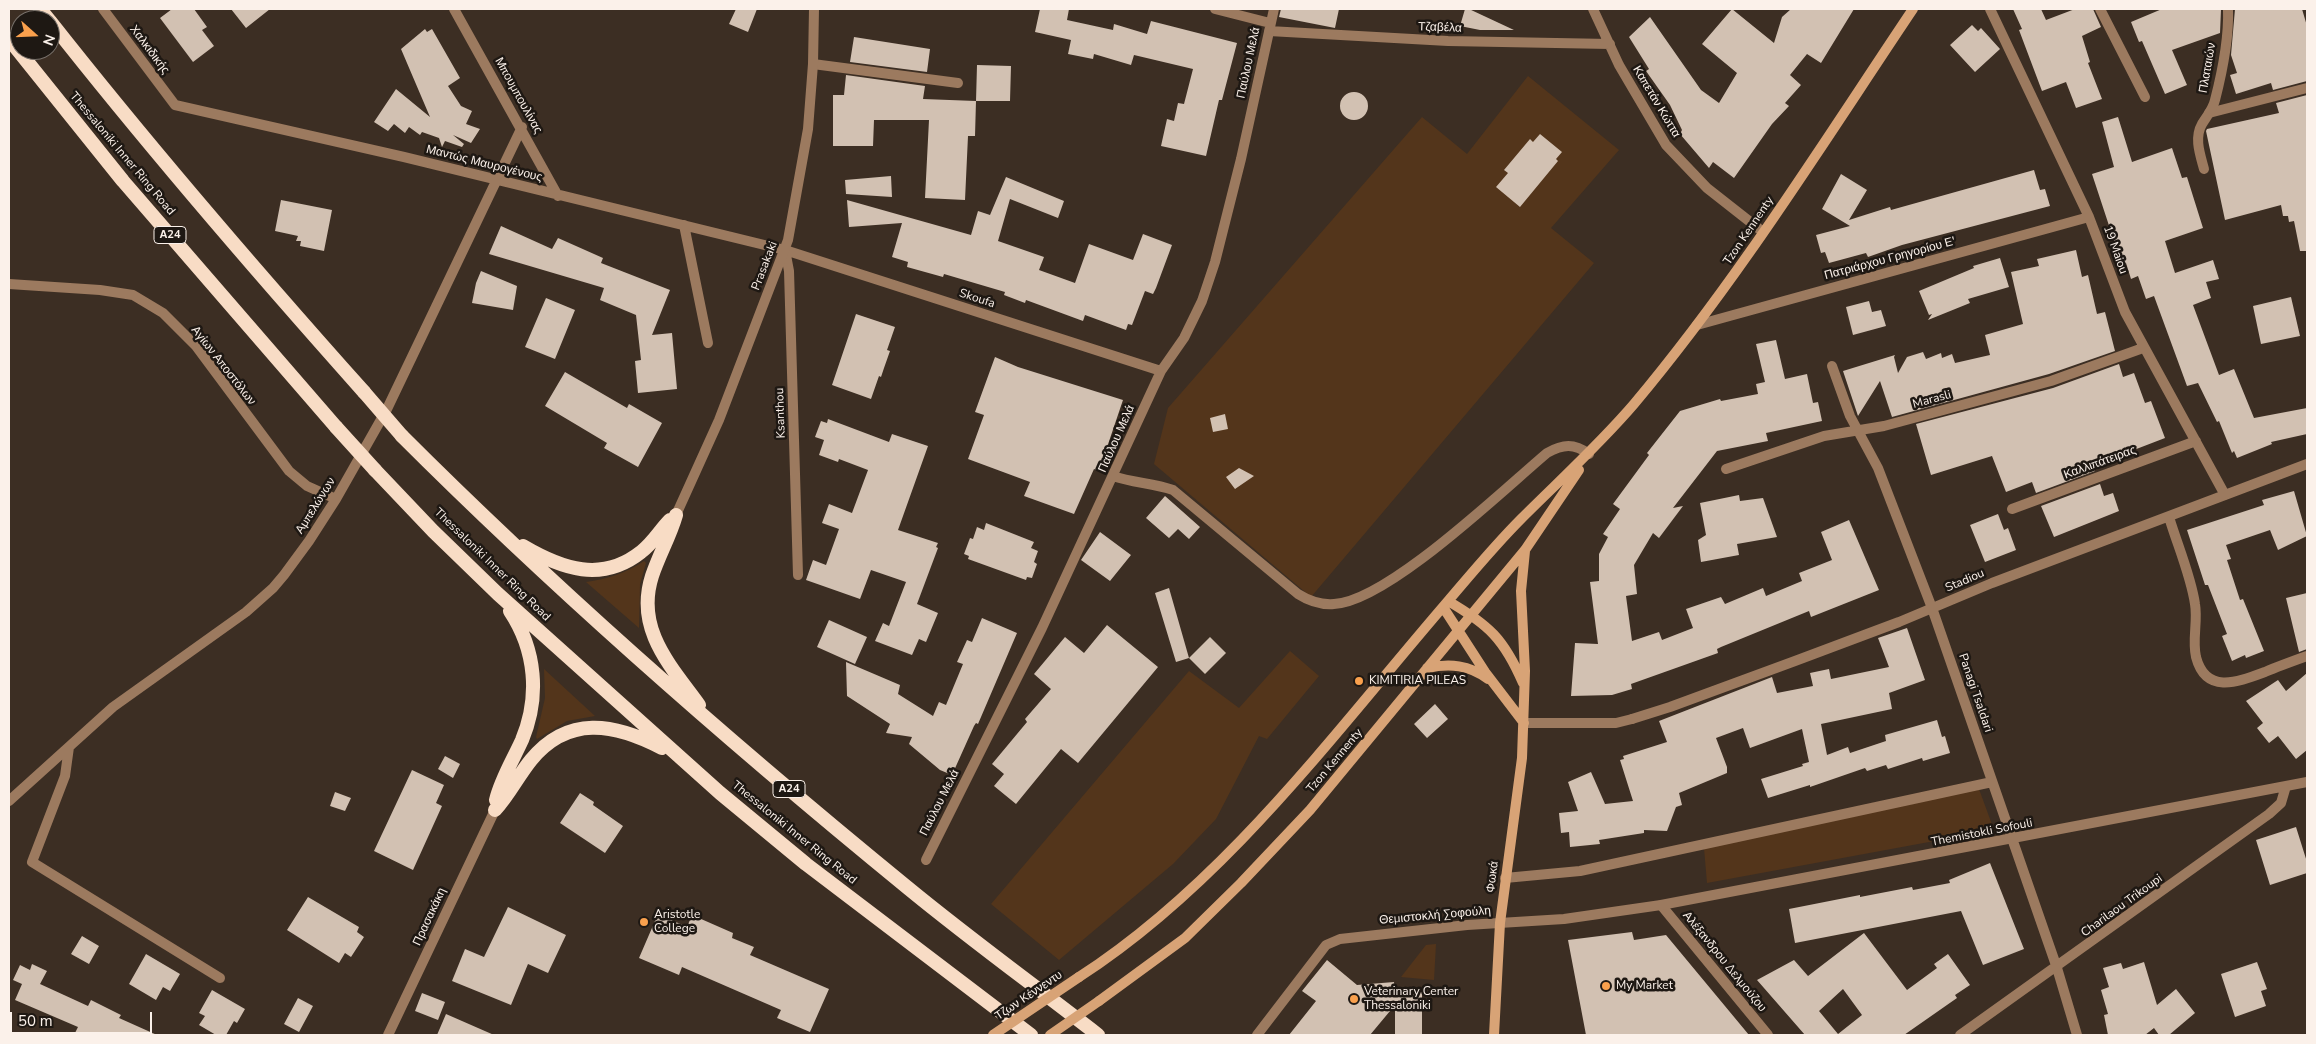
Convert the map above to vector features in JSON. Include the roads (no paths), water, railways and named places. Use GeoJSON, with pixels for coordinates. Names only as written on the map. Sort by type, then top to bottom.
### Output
{"type":"FeatureCollection","features":[{"type":"Feature","properties":{"kind":"highway","name":"Α24"},"geometry":{"type":"LineString","coordinates":[[60,32],[160,156],[299,319],[402,436],[494,526],[624,647],[909,889],[1098,1035]]}},
{"type":"Feature","properties":{"kind":"highway","name":"Thessaloniki Inner Ring Road"},"geometry":{"type":"LineString","coordinates":[[9,39],[123,181],[336,427],[415,513],[498,594],[685,762],[806,864],[1031,1035]]}},
{"type":"Feature","properties":{"kind":"highway"},"geometry":{"type":"LineString","coordinates":[[494,526],[540,555],[562,564],[589,571],[610,568],[634,557],[651,543],[676,515]]}},
{"type":"Feature","properties":{"kind":"highway"},"geometry":{"type":"LineString","coordinates":[[676,515],[651,579],[648,598],[649,621],[658,648],[711,722]]}},
{"type":"Feature","properties":{"kind":"highway"},"geometry":{"type":"LineString","coordinates":[[495,810],[499,789],[529,720],[534,679],[526,645],[517,622],[498,594]]}},
{"type":"Feature","properties":{"kind":"highway"},"geometry":{"type":"LineString","coordinates":[[495,810],[544,746],[555,737],[572,730],[598,728],[618,731],[650,742],[685,762]]}},
{"type":"Feature","properties":{"kind":"main road","name":"Tzon Kennenty"},"geometry":{"type":"LineString","coordinates":[[1079,977],[1148,928],[1231,851],[1277,801],[1502,538],[1589,454],[1632,406],[1697,325],[1764,232],[1913,9]]}},
{"type":"Feature","properties":{"kind":"main road","name":"Tzon Kennenty"},"geometry":{"type":"LineString","coordinates":[[1050,1035],[1185,938],[1241,883],[1310,810],[1525,550],[1589,454]]}},
{"type":"Feature","properties":{"kind":"main road"},"geometry":{"type":"LineString","coordinates":[[1524,687],[1525,660],[1520,590],[1525,550]]}},
{"type":"Feature","properties":{"kind":"main road"},"geometry":{"type":"LineString","coordinates":[[1445,604],[1496,686],[1524,723]]}},
{"type":"Feature","properties":{"kind":"main road","name":"Φωκά"},"geometry":{"type":"LineString","coordinates":[[1445,604],[1472,615],[1483,622],[1511,657],[1524,687],[1524,723],[1520,777],[1500,923],[1494,1035]]}},
{"type":"Feature","properties":{"kind":"main road"},"geometry":{"type":"LineString","coordinates":[[1427,668],[1459,665],[1476,672],[1496,686]]}},
{"type":"Feature","properties":{"kind":"main road","name":"Τζων Κέννεντυ"},"geometry":{"type":"LineString","coordinates":[[993,1035],[1079,977]]}},
{"type":"Feature","properties":{"kind":"street","name":"Χαλκιδικής"},"geometry":{"type":"LineString","coordinates":[[103,9],[175,105]]}},
{"type":"Feature","properties":{"kind":"street","name":"Μπουμπουλίνας"},"geometry":{"type":"LineString","coordinates":[[454,9],[522,127],[558,196]]}},
{"type":"Feature","properties":{"kind":"street","name":"Prasakaki"},"geometry":{"type":"LineString","coordinates":[[676,515],[704,457],[785,250],[792,225],[803,165],[814,64],[814,9]]}},
{"type":"Feature","properties":{"kind":"street","name":"Τζαβέλα"},"geometry":{"type":"LineString","coordinates":[[1215,9],[1270,27],[1448,41],[1610,44]]}},
{"type":"Feature","properties":{"kind":"street","name":"Παύλου Μελά"},"geometry":{"type":"LineString","coordinates":[[926,860],[1042,628],[1161,371],[1184,338],[1202,301],[1241,159],[1274,9]]}},
{"type":"Feature","properties":{"kind":"street","name":"Καπετάν Κώττα"},"geometry":{"type":"LineString","coordinates":[[1593,9],[1619,65],[1666,146],[1707,188],[1764,232]]}},
{"type":"Feature","properties":{"kind":"street","name":"19 Maiou"},"geometry":{"type":"LineString","coordinates":[[1990,9],[2089,217],[2120,301],[2143,348],[2225,495]]}},
{"type":"Feature","properties":{"kind":"street"},"geometry":{"type":"LineString","coordinates":[[2100,9],[2145,97]]}},
{"type":"Feature","properties":{"kind":"street","name":"Πλαταιών"},"geometry":{"type":"LineString","coordinates":[[2204,169],[2197,140],[2200,128],[2209,113],[2217,93],[2227,32],[2228,9]]}},
{"type":"Feature","properties":{"kind":"street"},"geometry":{"type":"LineString","coordinates":[[814,64],[958,83]]}},
{"type":"Feature","properties":{"kind":"street"},"geometry":{"type":"LineString","coordinates":[[2209,113],[2307,88]]}},
{"type":"Feature","properties":{"kind":"street","name":"Μαντώς Μαυρογένους"},"geometry":{"type":"LineString","coordinates":[[175,105],[404,157],[785,250]]}},
{"type":"Feature","properties":{"kind":"street","name":"Αμπελώνων"},"geometry":{"type":"LineString","coordinates":[[9,801],[113,707],[261,600],[298,557],[336,499],[387,409],[416,353],[495,180],[522,127]]}},
{"type":"Feature","properties":{"kind":"street","name":"Πατριάρχου Γρηγορίου Ε'"},"geometry":{"type":"LineString","coordinates":[[1697,325],[2089,217]]}},
{"type":"Feature","properties":{"kind":"street"},"geometry":{"type":"LineString","coordinates":[[684,225],[708,343]]}},
{"type":"Feature","properties":{"kind":"street","name":"Skoufa"},"geometry":{"type":"LineString","coordinates":[[785,250],[1161,371]]}},
{"type":"Feature","properties":{"kind":"street","name":"Ksanthou"},"geometry":{"type":"LineString","coordinates":[[785,250],[789,271],[798,575]]}},
{"type":"Feature","properties":{"kind":"street","name":"Αγίων Αποστόλων"},"geometry":{"type":"LineString","coordinates":[[9,284],[100,290],[133,295],[163,313],[196,346],[293,476],[307,486],[336,499]]}},
{"type":"Feature","properties":{"kind":"street","name":"Marasli"},"geometry":{"type":"LineString","coordinates":[[1726,469],[1811,440],[1858,431],[2050,381],[2143,348]]}},
{"type":"Feature","properties":{"kind":"street","name":"Panagi Tsaldari"},"geometry":{"type":"LineString","coordinates":[[1832,366],[1858,431],[1878,468],[1932,608],[2057,968],[2077,1035]]}},
{"type":"Feature","properties":{"kind":"street","name":"Καλλιπάτειρας"},"geometry":{"type":"LineString","coordinates":[[2012,509],[2196,441]]}},
{"type":"Feature","properties":{"kind":"street"},"geometry":{"type":"LineString","coordinates":[[1114,476],[1132,483],[1162,486],[1173,490],[1298,594],[1310,601],[1335,604],[1365,595],[1398,575],[1457,530],[1547,453],[1560,446],[1571,445],[1589,454]]}},
{"type":"Feature","properties":{"kind":"street","name":"Stadiou"},"geometry":{"type":"LineString","coordinates":[[1524,723],[1616,723],[1632,719],[1759,674],[1932,608],[1992,582],[2307,464]]}},
{"type":"Feature","properties":{"kind":"street"},"geometry":{"type":"LineString","coordinates":[[2168,517],[2194,598],[2196,656],[2200,667],[2210,678],[2224,683],[2239,682],[2307,656]]}},
{"type":"Feature","properties":{"kind":"street"},"geometry":{"type":"LineString","coordinates":[[69,747],[68,767],[64,781],[32,862],[220,978]]}},
{"type":"Feature","properties":{"kind":"street"},"geometry":{"type":"LineString","coordinates":[[1505,878],[1580,870],[1992,782]]}},
{"type":"Feature","properties":{"kind":"street","name":"Themistokli Sofouli"},"geometry":{"type":"LineString","coordinates":[[1661,905],[2013,840],[2307,782]]}},
{"type":"Feature","properties":{"kind":"street","name":"Charilaou Trikoupi"},"geometry":{"type":"LineString","coordinates":[[1960,1035],[2057,968],[2269,814],[2281,803],[2286,786]]}},
{"type":"Feature","properties":{"kind":"street","name":"Πρασακάκη"},"geometry":{"type":"LineString","coordinates":[[388,1035],[495,810]]}},
{"type":"Feature","properties":{"kind":"street","name":"Θεμιστοκλή Σοφούλη"},"geometry":{"type":"LineString","coordinates":[[1257,1035],[1326,945],[1332,941],[1382,933],[1590,916],[1661,905]]}},
{"type":"Feature","properties":{"kind":"street","name":"Αλέξανδρου Δελμούζου"},"geometry":{"type":"LineString","coordinates":[[1661,905],[1768,1035]]}},
{"type":"Feature","properties":{"kind":"place","name":"KIMITIRIA PILEAS"},"geometry":{"type":"Point","coordinates":[1359,681]}},
{"type":"Feature","properties":{"kind":"place","name":"Aristotle College"},"geometry":{"type":"Point","coordinates":[644,922]}},
{"type":"Feature","properties":{"kind":"place","name":"My Market"},"geometry":{"type":"Point","coordinates":[1606,986]}},
{"type":"Feature","properties":{"kind":"place","name":"Veterinary Center Thessaloniki"},"geometry":{"type":"Point","coordinates":[1354,999]}}]}
